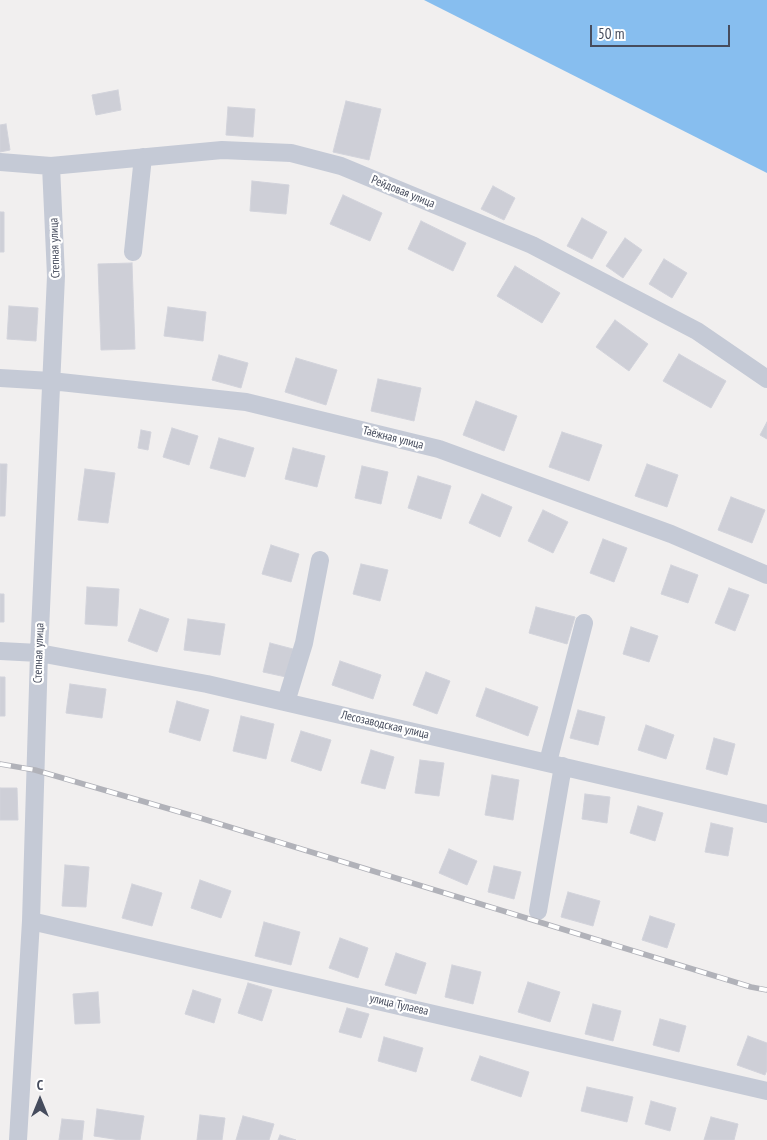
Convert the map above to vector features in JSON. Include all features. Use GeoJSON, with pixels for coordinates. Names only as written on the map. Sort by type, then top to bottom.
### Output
{"type":"FeatureCollection","features":[{"type":"Feature","properties":{"kind":"street","name":"Рейдовая улица"},"geometry":{"type":"LineString","coordinates":[[0,162],[51,166],[222,150],[290,153],[341,166],[532,245],[698,331],[767,379]]}},
{"type":"Feature","properties":{"kind":"street"},"geometry":{"type":"LineString","coordinates":[[133,252],[143,157]]}},
{"type":"Feature","properties":{"kind":"street","name":"Степная улица"},"geometry":{"type":"LineString","coordinates":[[18,1140],[30,921],[39,652],[56,276],[51,166]]}},
{"type":"Feature","properties":{"kind":"street","name":"Таёжная улица"},"geometry":{"type":"LineString","coordinates":[[0,378],[51,381],[246,402],[439,449],[671,534],[767,575]]}},
{"type":"Feature","properties":{"kind":"street"},"geometry":{"type":"LineString","coordinates":[[286,702],[304,643],[320,560]]}},
{"type":"Feature","properties":{"kind":"street"},"geometry":{"type":"LineString","coordinates":[[538,910],[556,764],[584,622]]}},
{"type":"Feature","properties":{"kind":"street","name":"Лесозаводская улица"},"geometry":{"type":"LineString","coordinates":[[0,651],[39,652],[207,684],[767,814]]}},
{"type":"Feature","properties":{"kind":"street","name":"улица Тулаева"},"geometry":{"type":"LineString","coordinates":[[30,921],[767,1091]]}},
{"type":"Feature","properties":{"kind":"water"},"geometry":{"type":"Polygon","coordinates":[[[424,0],[767,0],[767,173],[424,0]]]}},
{"type":"Feature","properties":{"kind":"building"},"geometry":{"type":"Polygon","coordinates":[[[118,90],[121,110],[96,115],[92,95],[118,90]]]}},
{"type":"Feature","properties":{"kind":"building"},"geometry":{"type":"Polygon","coordinates":[[[346,101],[381,109],[369,160],[333,152],[346,101]]]}},
{"type":"Feature","properties":{"kind":"building"},"geometry":{"type":"Polygon","coordinates":[[[228,107],[255,109],[253,137],[226,135],[228,107]]]}},
{"type":"Feature","properties":{"kind":"building"},"geometry":{"type":"Polygon","coordinates":[[[6,124],[10,150],[0,152],[0,125],[6,124]]]}},
{"type":"Feature","properties":{"kind":"building"},"geometry":{"type":"Polygon","coordinates":[[[252,181],[289,185],[286,214],[250,211],[252,181]]]}},
{"type":"Feature","properties":{"kind":"building"},"geometry":{"type":"Polygon","coordinates":[[[493,186],[515,198],[504,220],[481,209],[493,186]]]}},
{"type":"Feature","properties":{"kind":"building"},"geometry":{"type":"Polygon","coordinates":[[[343,195],[382,213],[370,241],[330,224],[343,195]]]}},
{"type":"Feature","properties":{"kind":"building"},"geometry":{"type":"Polygon","coordinates":[[[0,212],[4,212],[4,252],[0,252],[0,212]]]}},
{"type":"Feature","properties":{"kind":"building"},"geometry":{"type":"Polygon","coordinates":[[[582,218],[607,232],[592,259],[567,246],[582,218]]]}},
{"type":"Feature","properties":{"kind":"building"},"geometry":{"type":"Polygon","coordinates":[[[421,221],[466,243],[453,271],[408,249],[421,221]]]}},
{"type":"Feature","properties":{"kind":"building"},"geometry":{"type":"Polygon","coordinates":[[[625,238],[642,250],[623,278],[606,266],[625,238]]]}},
{"type":"Feature","properties":{"kind":"building"},"geometry":{"type":"Polygon","coordinates":[[[664,259],[687,273],[672,298],[649,284],[664,259]]]}},
{"type":"Feature","properties":{"kind":"building"},"geometry":{"type":"Polygon","coordinates":[[[132,263],[135,349],[101,350],[98,264],[132,263]]]}},
{"type":"Feature","properties":{"kind":"building"},"geometry":{"type":"Polygon","coordinates":[[[515,266],[560,293],[542,323],[497,296],[515,266]]]}},
{"type":"Feature","properties":{"kind":"building"},"geometry":{"type":"Polygon","coordinates":[[[9,306],[38,308],[36,341],[7,339],[9,306]]]}},
{"type":"Feature","properties":{"kind":"building"},"geometry":{"type":"Polygon","coordinates":[[[168,307],[206,312],[203,341],[164,336],[168,307]]]}},
{"type":"Feature","properties":{"kind":"building"},"geometry":{"type":"Polygon","coordinates":[[[615,320],[648,344],[629,371],[596,347],[615,320]]]}},
{"type":"Feature","properties":{"kind":"building"},"geometry":{"type":"Polygon","coordinates":[[[679,354],[726,381],[711,408],[663,381],[679,354]]]}},
{"type":"Feature","properties":{"kind":"building"},"geometry":{"type":"Polygon","coordinates":[[[219,355],[248,363],[241,388],[212,380],[219,355]]]}},
{"type":"Feature","properties":{"kind":"building"},"geometry":{"type":"Polygon","coordinates":[[[296,358],[337,370],[326,405],[285,392],[296,358]]]}},
{"type":"Feature","properties":{"kind":"building"},"geometry":{"type":"Polygon","coordinates":[[[378,379],[421,388],[414,421],[371,411],[378,379]]]}},
{"type":"Feature","properties":{"kind":"building"},"geometry":{"type":"Polygon","coordinates":[[[476,401],[517,416],[504,451],[463,435],[476,401]]]}},
{"type":"Feature","properties":{"kind":"building"},"geometry":{"type":"Polygon","coordinates":[[[767,422],[767,439],[760,435],[767,422]]]}},
{"type":"Feature","properties":{"kind":"building"},"geometry":{"type":"Polygon","coordinates":[[[172,428],[198,436],[189,465],[163,457],[172,428]]]}},
{"type":"Feature","properties":{"kind":"building"},"geometry":{"type":"Polygon","coordinates":[[[141,430],[151,432],[148,450],[138,448],[141,430]]]}},
{"type":"Feature","properties":{"kind":"building"},"geometry":{"type":"Polygon","coordinates":[[[562,432],[602,445],[589,481],[549,467],[562,432]]]}},
{"type":"Feature","properties":{"kind":"building"},"geometry":{"type":"Polygon","coordinates":[[[219,438],[254,448],[245,477],[210,468],[219,438]]]}},
{"type":"Feature","properties":{"kind":"building"},"geometry":{"type":"Polygon","coordinates":[[[293,448],[325,456],[317,487],[285,479],[293,448]]]}},
{"type":"Feature","properties":{"kind":"building"},"geometry":{"type":"Polygon","coordinates":[[[0,464],[7,464],[5,516],[0,516],[0,464]]]}},
{"type":"Feature","properties":{"kind":"building"},"geometry":{"type":"Polygon","coordinates":[[[647,464],[678,475],[667,507],[635,496],[647,464]]]}},
{"type":"Feature","properties":{"kind":"building"},"geometry":{"type":"Polygon","coordinates":[[[362,466],[388,472],[381,504],[355,498],[362,466]]]}},
{"type":"Feature","properties":{"kind":"building"},"geometry":{"type":"Polygon","coordinates":[[[85,469],[115,473],[108,523],[78,520],[85,469]]]}},
{"type":"Feature","properties":{"kind":"building"},"geometry":{"type":"Polygon","coordinates":[[[418,476],[451,486],[441,519],[408,508],[418,476]]]}},
{"type":"Feature","properties":{"kind":"building"},"geometry":{"type":"Polygon","coordinates":[[[482,494],[512,507],[500,537],[469,523],[482,494]]]}},
{"type":"Feature","properties":{"kind":"building"},"geometry":{"type":"Polygon","coordinates":[[[731,497],[765,510],[752,543],[718,530],[731,497]]]}},
{"type":"Feature","properties":{"kind":"building"},"geometry":{"type":"Polygon","coordinates":[[[543,510],[568,522],[553,553],[528,541],[543,510]]]}},
{"type":"Feature","properties":{"kind":"building"},"geometry":{"type":"Polygon","coordinates":[[[603,539],[627,548],[614,582],[590,573],[603,539]]]}},
{"type":"Feature","properties":{"kind":"building"},"geometry":{"type":"Polygon","coordinates":[[[271,545],[299,554],[291,582],[262,574],[271,545]]]}},
{"type":"Feature","properties":{"kind":"building"},"geometry":{"type":"Polygon","coordinates":[[[361,564],[388,570],[380,601],[353,594],[361,564]]]}},
{"type":"Feature","properties":{"kind":"building"},"geometry":{"type":"Polygon","coordinates":[[[671,565],[698,575],[688,603],[661,594],[671,565]]]}},
{"type":"Feature","properties":{"kind":"building"},"geometry":{"type":"Polygon","coordinates":[[[87,587],[119,589],[117,626],[85,624],[87,587]]]}},
{"type":"Feature","properties":{"kind":"building"},"geometry":{"type":"Polygon","coordinates":[[[729,588],[749,595],[735,631],[715,623],[729,588]]]}},
{"type":"Feature","properties":{"kind":"building"},"geometry":{"type":"Polygon","coordinates":[[[0,594],[4,594],[4,622],[0,622],[0,594]]]}},
{"type":"Feature","properties":{"kind":"building"},"geometry":{"type":"Polygon","coordinates":[[[536,607],[575,617],[567,644],[529,633],[536,607]]]}},
{"type":"Feature","properties":{"kind":"building"},"geometry":{"type":"Polygon","coordinates":[[[140,609],[169,619],[157,652],[128,641],[140,609]]]}},
{"type":"Feature","properties":{"kind":"building"},"geometry":{"type":"Polygon","coordinates":[[[188,619],[225,624],[220,655],[184,650],[188,619]]]}},
{"type":"Feature","properties":{"kind":"building"},"geometry":{"type":"Polygon","coordinates":[[[631,627],[658,636],[649,662],[623,654],[631,627]]]}},
{"type":"Feature","properties":{"kind":"building"},"geometry":{"type":"Polygon","coordinates":[[[270,643],[293,649],[286,677],[263,672],[270,643]]]}},
{"type":"Feature","properties":{"kind":"building"},"geometry":{"type":"Polygon","coordinates":[[[340,661],[381,675],[373,699],[332,685],[340,661]]]}},
{"type":"Feature","properties":{"kind":"building"},"geometry":{"type":"Polygon","coordinates":[[[426,672],[450,681],[437,714],[413,705],[426,672]]]}},
{"type":"Feature","properties":{"kind":"building"},"geometry":{"type":"Polygon","coordinates":[[[0,677],[5,677],[5,716],[0,716],[0,677]]]}},
{"type":"Feature","properties":{"kind":"building"},"geometry":{"type":"Polygon","coordinates":[[[70,684],[106,689],[102,718],[66,713],[70,684]]]}},
{"type":"Feature","properties":{"kind":"building"},"geometry":{"type":"Polygon","coordinates":[[[486,688],[538,707],[528,736],[476,716],[486,688]]]}},
{"type":"Feature","properties":{"kind":"building"},"geometry":{"type":"Polygon","coordinates":[[[177,701],[209,710],[200,741],[169,732],[177,701]]]}},
{"type":"Feature","properties":{"kind":"building"},"geometry":{"type":"Polygon","coordinates":[[[578,710],[605,717],[598,745],[570,738],[578,710]]]}},
{"type":"Feature","properties":{"kind":"building"},"geometry":{"type":"Polygon","coordinates":[[[241,716],[274,724],[266,759],[233,751],[241,716]]]}},
{"type":"Feature","properties":{"kind":"building"},"geometry":{"type":"Polygon","coordinates":[[[646,725],[674,735],[666,759],[638,750],[646,725]]]}},
{"type":"Feature","properties":{"kind":"building"},"geometry":{"type":"Polygon","coordinates":[[[301,731],[331,740],[321,771],[291,761],[301,731]]]}},
{"type":"Feature","properties":{"kind":"building"},"geometry":{"type":"Polygon","coordinates":[[[714,738],[735,744],[727,775],[706,769],[714,738]]]}},
{"type":"Feature","properties":{"kind":"building"},"geometry":{"type":"Polygon","coordinates":[[[371,750],[394,757],[385,789],[361,783],[371,750]]]}},
{"type":"Feature","properties":{"kind":"building"},"geometry":{"type":"Polygon","coordinates":[[[420,760],[444,763],[439,796],[415,793],[420,760]]]}},
{"type":"Feature","properties":{"kind":"building"},"geometry":{"type":"Polygon","coordinates":[[[492,775],[519,780],[513,820],[485,815],[492,775]]]}},
{"type":"Feature","properties":{"kind":"building"},"geometry":{"type":"Polygon","coordinates":[[[0,788],[17,788],[18,820],[0,820],[0,788]]]}},
{"type":"Feature","properties":{"kind":"building"},"geometry":{"type":"Polygon","coordinates":[[[585,794],[610,797],[607,823],[582,819],[585,794]]]}},
{"type":"Feature","properties":{"kind":"building"},"geometry":{"type":"Polygon","coordinates":[[[638,806],[663,813],[655,841],[630,833],[638,806]]]}},
{"type":"Feature","properties":{"kind":"building"},"geometry":{"type":"Polygon","coordinates":[[[711,823],[733,828],[728,856],[705,852],[711,823]]]}},
{"type":"Feature","properties":{"kind":"building"},"geometry":{"type":"Polygon","coordinates":[[[449,849],[477,861],[467,885],[439,873],[449,849]]]}},
{"type":"Feature","properties":{"kind":"building"},"geometry":{"type":"Polygon","coordinates":[[[65,865],[89,867],[86,907],[62,906],[65,865]]]}},
{"type":"Feature","properties":{"kind":"building"},"geometry":{"type":"Polygon","coordinates":[[[494,866],[521,872],[514,899],[488,892],[494,866]]]}},
{"type":"Feature","properties":{"kind":"building"},"geometry":{"type":"Polygon","coordinates":[[[200,880],[231,891],[221,918],[191,908],[200,880]]]}},
{"type":"Feature","properties":{"kind":"building"},"geometry":{"type":"Polygon","coordinates":[[[132,884],[162,893],[152,926],[122,918],[132,884]]]}},
{"type":"Feature","properties":{"kind":"building"},"geometry":{"type":"Polygon","coordinates":[[[568,892],[600,901],[593,926],[561,917],[568,892]]]}},
{"type":"Feature","properties":{"kind":"building"},"geometry":{"type":"Polygon","coordinates":[[[650,916],[675,924],[667,948],[642,940],[650,916]]]}},
{"type":"Feature","properties":{"kind":"building"},"geometry":{"type":"Polygon","coordinates":[[[264,922],[300,932],[291,965],[255,956],[264,922]]]}},
{"type":"Feature","properties":{"kind":"building"},"geometry":{"type":"Polygon","coordinates":[[[340,938],[368,948],[358,978],[329,968],[340,938]]]}},
{"type":"Feature","properties":{"kind":"building"},"geometry":{"type":"Polygon","coordinates":[[[396,953],[426,963],[416,994],[385,985],[396,953]]]}},
{"type":"Feature","properties":{"kind":"building"},"geometry":{"type":"Polygon","coordinates":[[[452,965],[481,972],[473,1004],[445,997],[452,965]]]}},
{"type":"Feature","properties":{"kind":"building"},"geometry":{"type":"Polygon","coordinates":[[[528,982],[560,992],[550,1022],[518,1012],[528,982]]]}},
{"type":"Feature","properties":{"kind":"building"},"geometry":{"type":"Polygon","coordinates":[[[248,983],[272,990],[262,1021],[238,1013],[248,983]]]}},
{"type":"Feature","properties":{"kind":"building"},"geometry":{"type":"Polygon","coordinates":[[[193,990],[221,999],[214,1023],[185,1014],[193,990]]]}},
{"type":"Feature","properties":{"kind":"building"},"geometry":{"type":"Polygon","coordinates":[[[98,992],[100,1023],[75,1024],[73,994],[98,992]]]}},
{"type":"Feature","properties":{"kind":"building"},"geometry":{"type":"Polygon","coordinates":[[[593,1004],[621,1011],[613,1041],[585,1034],[593,1004]]]}},
{"type":"Feature","properties":{"kind":"building"},"geometry":{"type":"Polygon","coordinates":[[[347,1008],[369,1014],[361,1038],[339,1032],[347,1008]]]}},
{"type":"Feature","properties":{"kind":"building"},"geometry":{"type":"Polygon","coordinates":[[[660,1019],[686,1026],[679,1052],[653,1045],[660,1019]]]}},
{"type":"Feature","properties":{"kind":"building"},"geometry":{"type":"Polygon","coordinates":[[[748,1036],[767,1043],[767,1070],[765,1075],[737,1065],[748,1036]]]}},
{"type":"Feature","properties":{"kind":"building"},"geometry":{"type":"Polygon","coordinates":[[[384,1037],[423,1048],[416,1072],[378,1061],[384,1037]]]}},
{"type":"Feature","properties":{"kind":"building"},"geometry":{"type":"Polygon","coordinates":[[[480,1056],[529,1072],[521,1097],[471,1080],[480,1056]]]}},
{"type":"Feature","properties":{"kind":"building"},"geometry":{"type":"Polygon","coordinates":[[[587,1087],[633,1097],[627,1122],[581,1111],[587,1087]]]}},
{"type":"Feature","properties":{"kind":"building"},"geometry":{"type":"Polygon","coordinates":[[[651,1101],[676,1108],[670,1131],[645,1124],[651,1101]]]}},
{"type":"Feature","properties":{"kind":"building"},"geometry":{"type":"Polygon","coordinates":[[[97,1109],[144,1116],[140,1140],[120,1140],[94,1136],[97,1109]]]}},
{"type":"Feature","properties":{"kind":"building"},"geometry":{"type":"Polygon","coordinates":[[[200,1115],[225,1118],[222,1140],[197,1140],[200,1115]]]}},
{"type":"Feature","properties":{"kind":"building"},"geometry":{"type":"Polygon","coordinates":[[[243,1116],[274,1124],[269,1140],[236,1140],[243,1116]]]}},
{"type":"Feature","properties":{"kind":"building"},"geometry":{"type":"Polygon","coordinates":[[[711,1117],[738,1124],[734,1140],[704,1140],[711,1117]]]}},
{"type":"Feature","properties":{"kind":"building"},"geometry":{"type":"Polygon","coordinates":[[[62,1119],[84,1121],[82,1140],[59,1140],[62,1119]]]}},
{"type":"Feature","properties":{"kind":"building"},"geometry":{"type":"Polygon","coordinates":[[[280,1135],[296,1140],[278,1140],[280,1135]]]}},
{"type":"Feature","properties":{"kind":"railway"},"geometry":{"type":"LineString","coordinates":[[0,764],[35,770],[197,817],[751,987],[767,990]]}}]}
